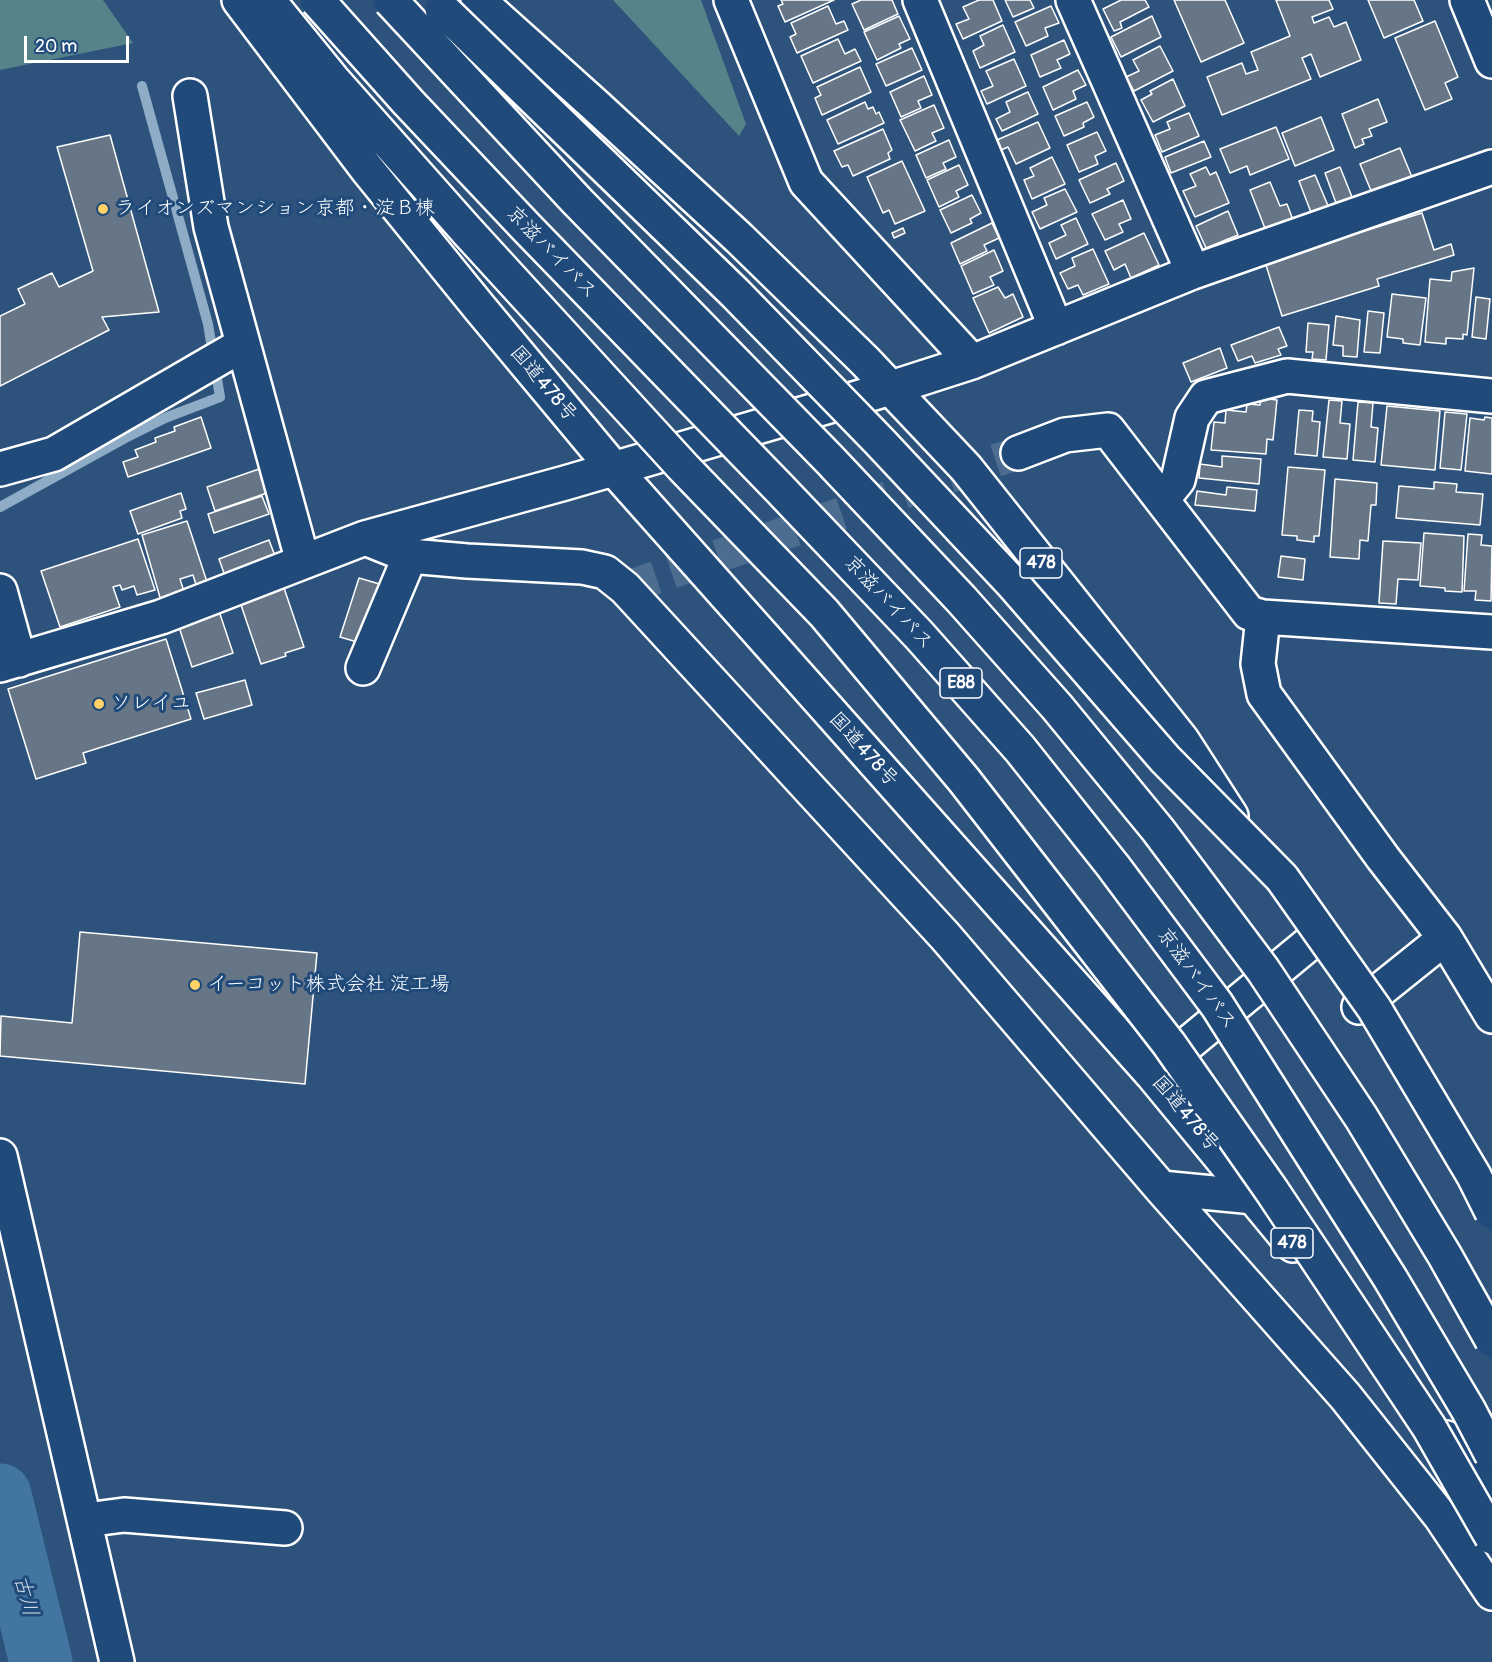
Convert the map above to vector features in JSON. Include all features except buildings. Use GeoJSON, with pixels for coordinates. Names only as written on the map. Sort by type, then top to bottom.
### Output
{"type":"FeatureCollection","features":[{"type":"Feature","properties":{"kind":"main road","name":"国道478号"},"geometry":{"type":"LineString","coordinates":[[239,0],[375,178],[614,469],[1152,1074],[1429,1414],[1492,1496]]}},
{"type":"Feature","properties":{"kind":"main road"},"geometry":{"type":"LineString","coordinates":[[268,0],[333,80],[468,232],[684,468],[824,613],[964,780],[1190,1073],[1272,1191],[1429,1427],[1492,1537]]}},
{"type":"Feature","properties":{"kind":"main road","name":"京滋バイパス"},"geometry":{"type":"LineString","coordinates":[[317,0],[408,102],[526,227],[919,636],[1020,749],[1113,866],[1217,1005],[1390,1278],[1469,1411],[1492,1455]]}},
{"type":"Feature","properties":{"kind":"main road"},"geometry":{"type":"LineString","coordinates":[[390,0],[577,201],[829,459],[961,599],[1057,707],[1158,830],[1263,970],[1361,1117],[1445,1256],[1492,1340]]}},
{"type":"Feature","properties":{"kind":"main road","name":"478"},"geometry":{"type":"LineString","coordinates":[[478,0],[597,106],[739,238],[891,388],[966,468],[1182,740],[1312,941],[1359,1007],[1492,1221]]}},
{"type":"Feature","properties":{"kind":"main road"},"geometry":{"type":"LineString","coordinates":[[731,0],[806,182],[972,362]]}},
{"type":"Feature","properties":{"kind":"main road"},"geometry":{"type":"LineString","coordinates":[[920,0],[1056,328]]}},
{"type":"Feature","properties":{"kind":"main road"},"geometry":{"type":"LineString","coordinates":[[1073,0],[1193,272]]}},
{"type":"Feature","properties":{"kind":"main road"},"geometry":{"type":"LineString","coordinates":[[1467,0],[1492,61]]}},
{"type":"Feature","properties":{"kind":"main road"},"geometry":{"type":"LineString","coordinates":[[437,5],[735,293],[871,433],[1012,584],[1165,759],[1282,878],[1374,1008],[1474,1176],[1492,1212]]}},
{"type":"Feature","properties":{"kind":"main road"},"geometry":{"type":"LineString","coordinates":[[190,96],[211,227],[303,562]]}},
{"type":"Feature","properties":{"kind":"main road"},"geometry":{"type":"LineString","coordinates":[[0,591],[9,663],[161,617],[365,538],[614,469],[972,362],[1193,272],[1492,166]]}},
{"type":"Feature","properties":{"kind":"main road"},"geometry":{"type":"LineString","coordinates":[[0,469],[54,454],[242,345]]}},
{"type":"Feature","properties":{"kind":"main road"},"geometry":{"type":"LineString","coordinates":[[1162,500],[1179,480],[1192,418],[1206,397],[1287,376],[1492,396]]}},
{"type":"Feature","properties":{"kind":"main road"},"geometry":{"type":"LineString","coordinates":[[1018,453],[1065,435],[1108,430],[1249,613],[1263,617],[1492,632]]}},
{"type":"Feature","properties":{"kind":"main road"},"geometry":{"type":"LineString","coordinates":[[365,538],[410,556],[582,567],[605,572],[625,588],[945,936],[1161,1188],[1345,1396],[1441,1517],[1492,1593]]}},
{"type":"Feature","properties":{"kind":"main road"},"geometry":{"type":"LineString","coordinates":[[363,668],[410,556]]}},
{"type":"Feature","properties":{"kind":"main road"},"geometry":{"type":"LineString","coordinates":[[1263,617],[1258,663],[1264,694],[1376,849],[1445,938],[1492,1016]]}},
{"type":"Feature","properties":{"kind":"main road"},"geometry":{"type":"LineString","coordinates":[[1359,1007],[1445,938]]}},
{"type":"Feature","properties":{"kind":"main road"},"geometry":{"type":"LineString","coordinates":[[1152,1074],[1312,941]]}},
{"type":"Feature","properties":{"kind":"main road"},"geometry":{"type":"LineString","coordinates":[[0,1156],[113,1648]]}},
{"type":"Feature","properties":{"kind":"main road"},"geometry":{"type":"LineString","coordinates":[[1161,1188],[1254,1197]]}},
{"type":"Feature","properties":{"kind":"main road"},"geometry":{"type":"LineString","coordinates":[[61,1419],[101,1518],[113,1648]]}},
{"type":"Feature","properties":{"kind":"main road"},"geometry":{"type":"LineString","coordinates":[[101,1518],[124,1515],[285,1528]]}},
{"type":"Feature","properties":{"kind":"green space"},"geometry":{"type":"Polygon","coordinates":[[[0,0],[103,0],[133,43],[0,70],[0,0]]]}},
{"type":"Feature","properties":{"kind":"green space"},"geometry":{"type":"Polygon","coordinates":[[[613,0],[701,0],[746,124],[739,136],[613,0]]]}},
{"type":"Feature","properties":{"kind":"waterway"},"geometry":{"type":"LineString","coordinates":[[0,507],[125,438],[165,418],[220,397],[208,324],[142,86]]}},
{"type":"Feature","properties":{"kind":"waterway","name":"古川"},"geometry":{"type":"LineString","coordinates":[[0,1495],[41,1662]]}},
{"type":"Feature","properties":{"kind":"tunnel"},"geometry":{"type":"LineString","coordinates":[[625,588],[1018,453]]}},
{"type":"Feature","properties":{"kind":"place","name":"ライオンズマンション京都・淀Ｂ棟"},"geometry":{"type":"Point","coordinates":[103,209]}},
{"type":"Feature","properties":{"kind":"place","name":"ソレイユ"},"geometry":{"type":"Point","coordinates":[99,704]}},
{"type":"Feature","properties":{"kind":"place","name":"イーコット株式会社 淀工場"},"geometry":{"type":"Point","coordinates":[195,985]}}]}
